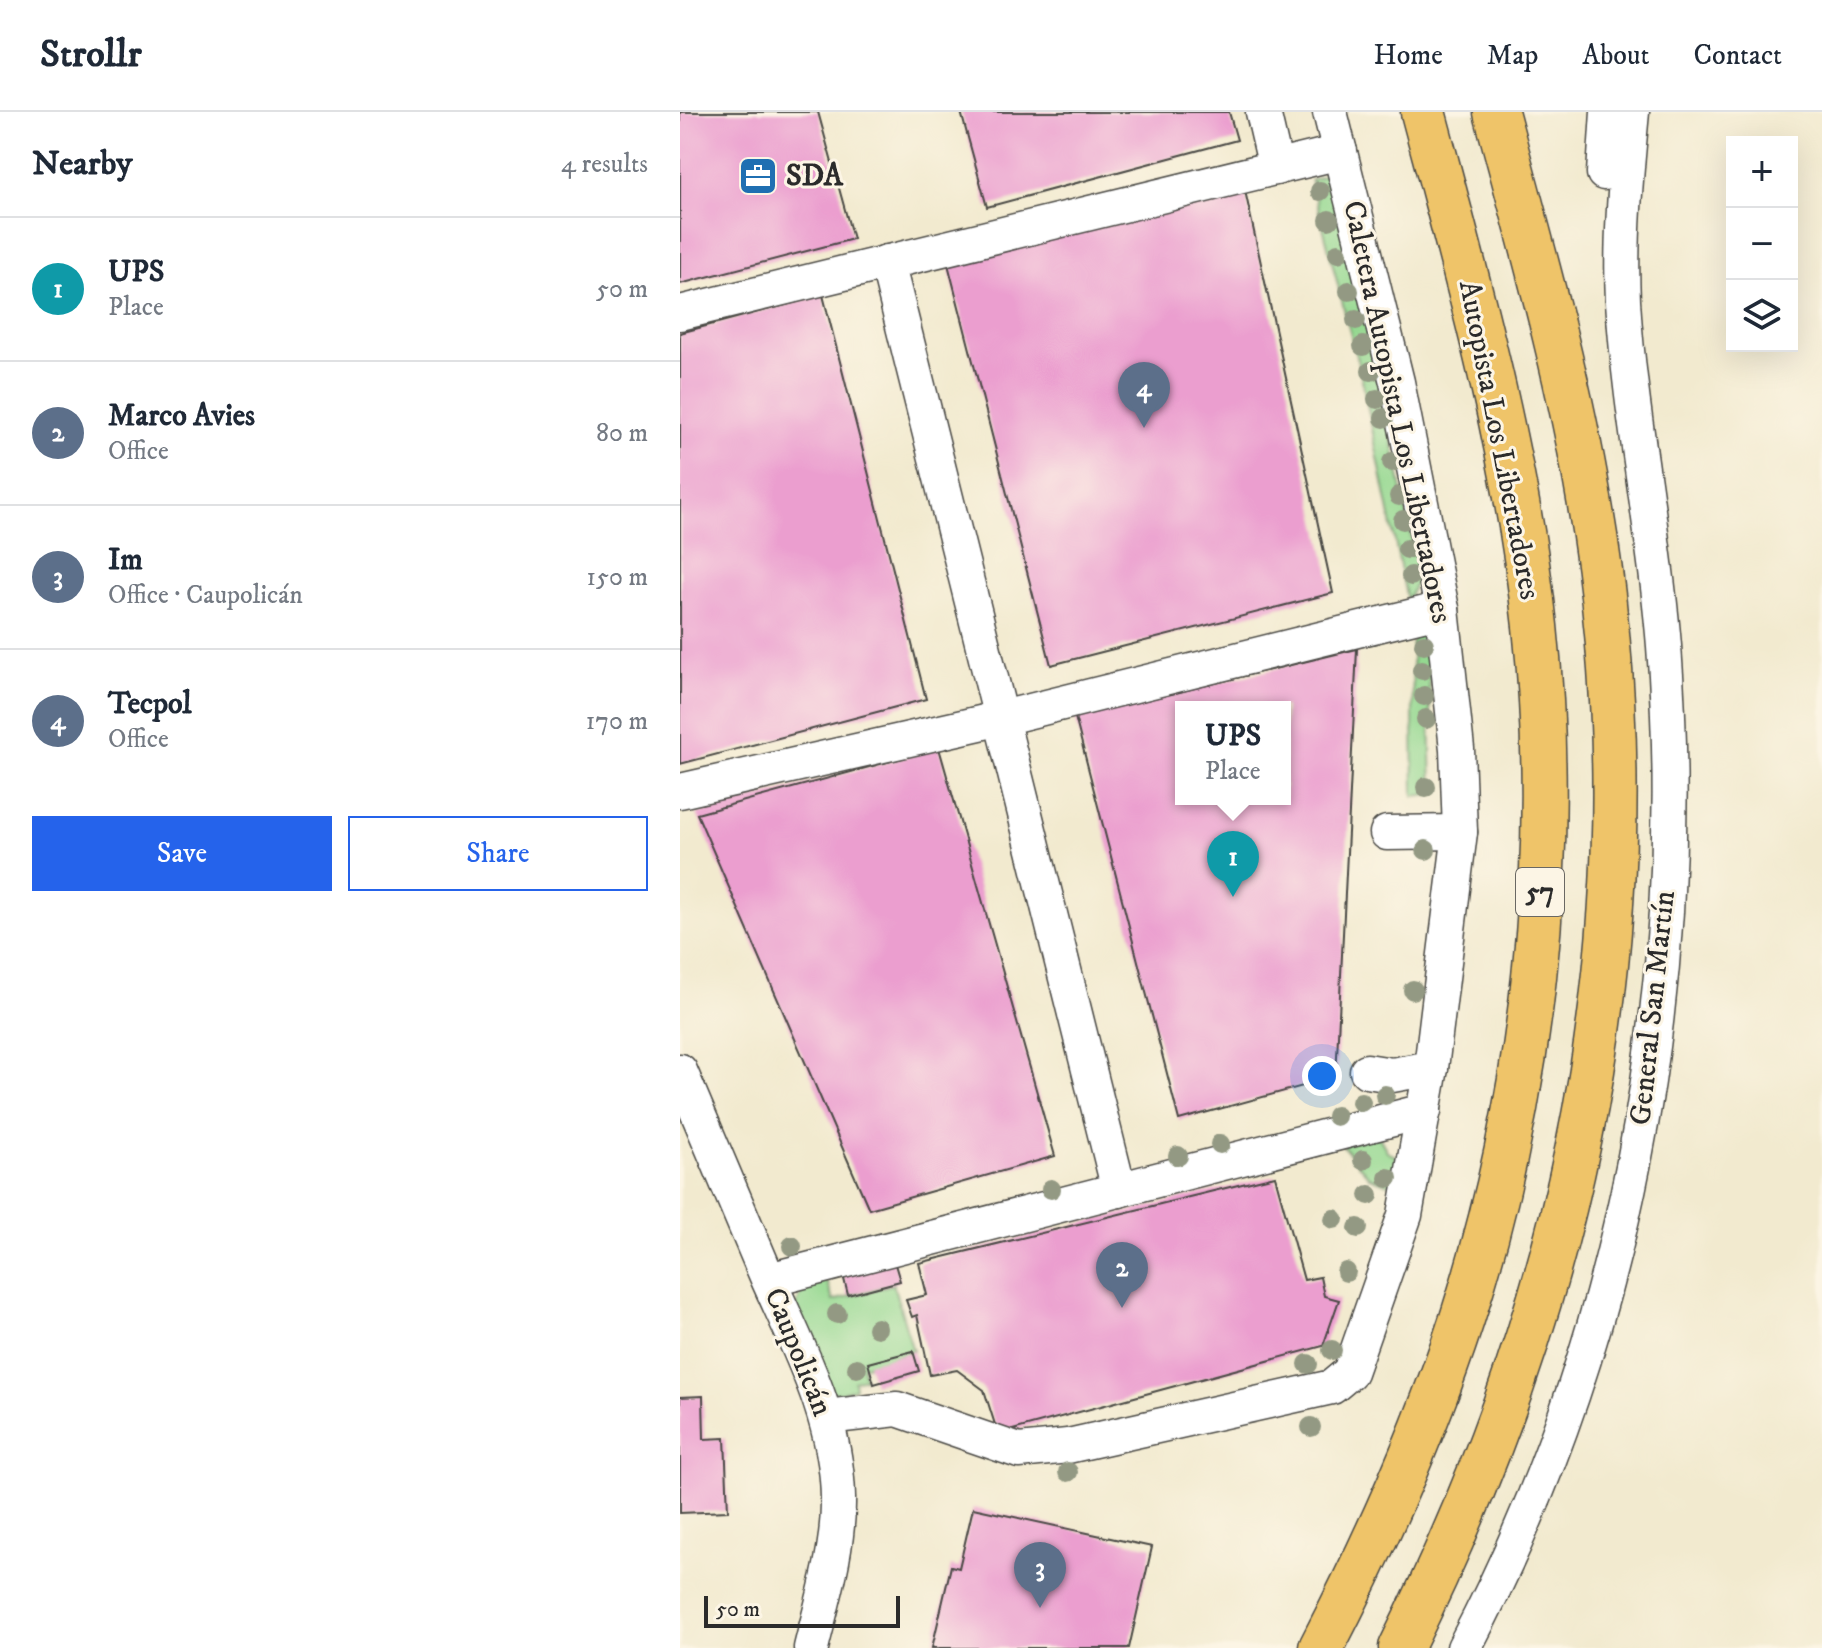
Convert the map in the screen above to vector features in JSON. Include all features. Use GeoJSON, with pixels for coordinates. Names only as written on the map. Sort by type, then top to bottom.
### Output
{"type":"FeatureCollection","features":[{"type":"Feature","properties":{"kind":"highway","name":"Autopista Los Libertadores"},"geometry":{"type":"LineString","coordinates":[[1321,1648],[1357,1579],[1420,1436],[1463,1317],[1484,1243],[1518,1092],[1542,864],[1544,798],[1539,667],[1515,488],[1476,310],[1423,112]]}},
{"type":"Feature","properties":{"kind":"highway"},"geometry":{"type":"LineString","coordinates":[[1401,1648],[1476,1485],[1504,1414],[1548,1279],[1590,1093],[1611,910],[1613,723],[1592,516],[1561,362],[1496,112]]}},
{"type":"Feature","properties":{"kind":"street"},"geometry":{"type":"LineString","coordinates":[[1263,112],[1276,168]]}},
{"type":"Feature","properties":{"kind":"street","name":"Caletera Autopista Los Libertadores"},"geometry":{"type":"LineString","coordinates":[[826,1417],[897,1409],[1019,1451],[1031,1450],[1068,1446],[1332,1387],[1350,1372],[1405,1215],[1431,1068],[1460,832],[1457,749],[1442,609],[1397,382],[1330,112]]}},
{"type":"Feature","properties":{"kind":"street","name":"General San Martín"},"geometry":{"type":"LineString","coordinates":[[1608,112],[1604,191],[1606,238],[1611,282],[1626,339]]}},
{"type":"Feature","properties":{"kind":"street","name":"General San Martín"},"geometry":{"type":"LineString","coordinates":[[1464,1648],[1512,1549],[1543,1473],[1591,1336],[1623,1216],[1645,1105],[1656,1028],[1668,865],[1668,714],[1657,575],[1626,339],[1623,221],[1632,112]]}},
{"type":"Feature","properties":{"kind":"street"},"geometry":{"type":"LineString","coordinates":[[680,313],[1340,152]]}},
{"type":"Feature","properties":{"kind":"street"},"geometry":{"type":"LineString","coordinates":[[887,262],[1119,1190]]}},
{"type":"Feature","properties":{"kind":"street"},"geometry":{"type":"LineString","coordinates":[[680,791],[1002,718],[1442,609]]}},
{"type":"Feature","properties":{"kind":"street"},"geometry":{"type":"LineString","coordinates":[[1387,833],[1460,832]]}},
{"type":"Feature","properties":{"kind":"street"},"geometry":{"type":"LineString","coordinates":[[1367,1071],[1392,1075],[1431,1068]]}},
{"type":"Feature","properties":{"kind":"street","name":"Caupolicán"},"geometry":{"type":"LineString","coordinates":[[680,1071],[811,1375],[826,1417],[837,1471],[837,1525],[811,1648]]}},
{"type":"Feature","properties":{"kind":"street"},"geometry":{"type":"LineString","coordinates":[[769,1280],[1424,1111]]}},
{"type":"Feature","properties":{"kind":"green space"},"geometry":{"type":"Polygon","coordinates":[[[1327,174],[1372,339],[1419,576],[1407,601],[1362,379],[1311,180],[1327,174]]]}},
{"type":"Feature","properties":{"kind":"green space"},"geometry":{"type":"Polygon","coordinates":[[[1412,633],[1428,634],[1432,794],[1414,796],[1412,633]]]}},
{"type":"Feature","properties":{"kind":"green space"},"geometry":{"type":"Polygon","coordinates":[[[1378,1135],[1387,1151],[1400,1159],[1395,1186],[1369,1177],[1342,1145],[1378,1135]]]}},
{"type":"Feature","properties":{"kind":"green space"},"geometry":{"type":"Polygon","coordinates":[[[827,1281],[833,1301],[893,1284],[913,1351],[862,1366],[865,1378],[854,1381],[855,1388],[836,1394],[829,1390],[796,1306],[804,1287],[827,1281]]]}},
{"type":"Feature","properties":{"kind":"building","name":"SDA"},"geometry":{"type":"Polygon","coordinates":[[[680,112],[818,112],[853,239],[680,284],[680,112]]]}},
{"type":"Feature","properties":{"kind":"building"},"geometry":{"type":"Polygon","coordinates":[[[961,112],[1229,112],[1237,140],[987,207],[961,112]]]}},
{"type":"Feature","properties":{"kind":"building"},"geometry":{"type":"Polygon","coordinates":[[[1244,186],[1333,593],[1051,665],[948,264],[1244,186]]]}},
{"type":"Feature","properties":{"kind":"building"},"geometry":{"type":"Polygon","coordinates":[[[823,295],[926,699],[680,764],[680,333],[823,295]]]}},
{"type":"Feature","properties":{"kind":"building"},"geometry":{"type":"Polygon","coordinates":[[[1357,649],[1336,1077],[1179,1120],[1075,717],[1357,649]]]}},
{"type":"Feature","properties":{"kind":"building"},"geometry":{"type":"Polygon","coordinates":[[[939,748],[1055,1156],[869,1209],[697,814],[939,748]]]}},
{"type":"Feature","properties":{"kind":"building"},"geometry":{"type":"Polygon","coordinates":[[[1275,1176],[1304,1280],[1320,1277],[1324,1296],[1339,1300],[1323,1346],[998,1434],[984,1390],[957,1370],[930,1375],[917,1315],[912,1317],[906,1300],[927,1295],[919,1263],[1275,1176]]]}},
{"type":"Feature","properties":{"kind":"building"},"geometry":{"type":"Polygon","coordinates":[[[894,1261],[900,1281],[848,1295],[843,1275],[894,1261]]]}},
{"type":"Feature","properties":{"kind":"building"},"geometry":{"type":"Polygon","coordinates":[[[913,1351],[919,1371],[874,1384],[868,1363],[913,1351]]]}},
{"type":"Feature","properties":{"kind":"building"},"geometry":{"type":"Polygon","coordinates":[[[703,1396],[704,1439],[725,1438],[728,1511],[680,1513],[680,1397],[703,1396]]]}},
{"type":"Feature","properties":{"kind":"building"},"geometry":{"type":"Polygon","coordinates":[[[973,1508],[1152,1547],[1129,1648],[932,1648],[951,1566],[959,1568],[973,1508]]]}},
{"type":"Feature","properties":{"kind":"place","name":"SDA"},"geometry":{"type":"Point","coordinates":[758,176]}},
{"type":"Feature","properties":{"kind":"place","name":"Tecpol"},"geometry":{"type":"Point","coordinates":[1144,428]}},
{"type":"Feature","properties":{"kind":"place","name":"UPS"},"geometry":{"type":"Point","coordinates":[1233,897]}},
{"type":"Feature","properties":{"kind":"place","name":"Marco Avies"},"geometry":{"type":"Point","coordinates":[1122,1308]}},
{"type":"Feature","properties":{"kind":"place","name":"Im"},"geometry":{"type":"Point","coordinates":[1040,1608]}}]}
